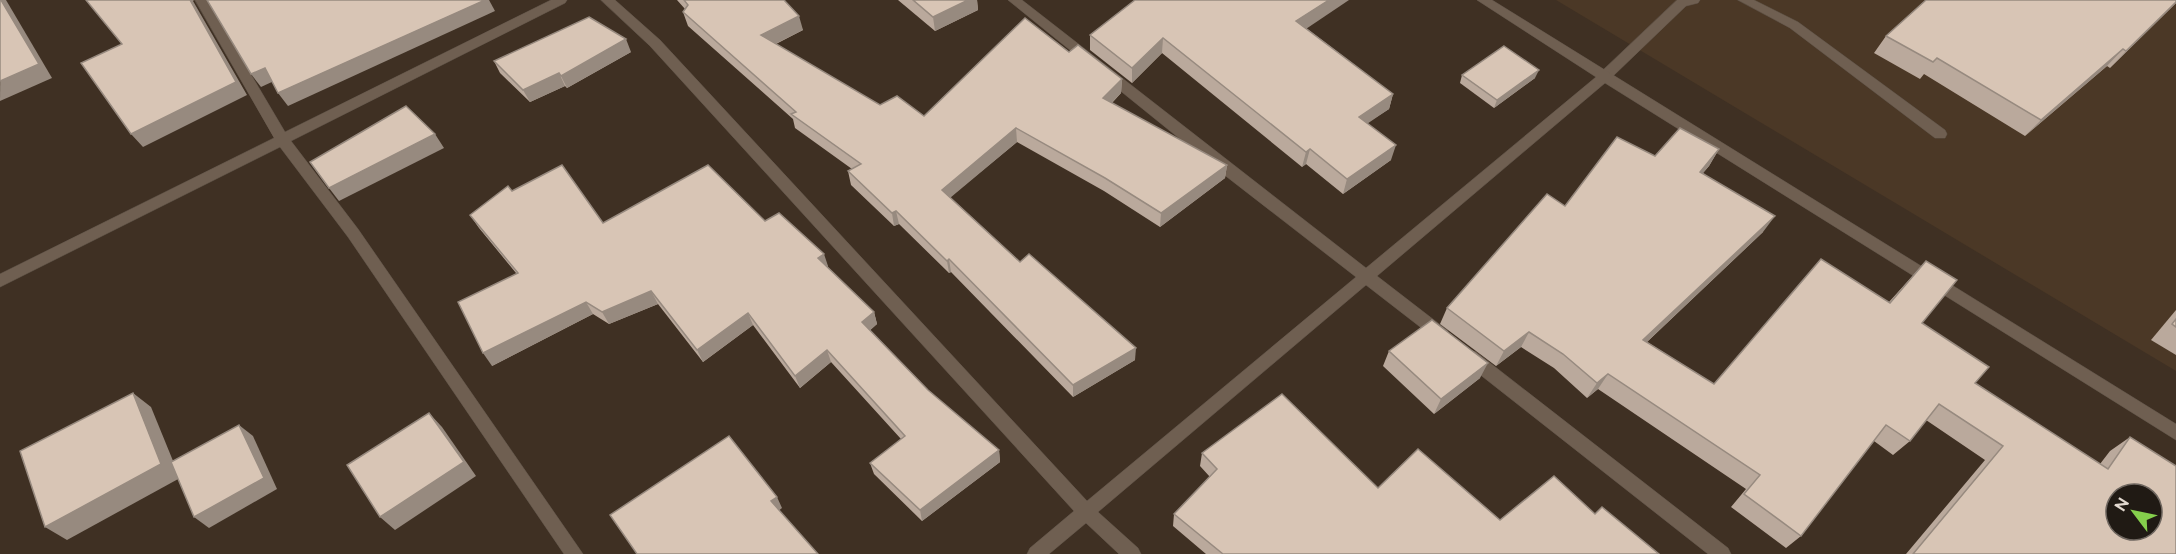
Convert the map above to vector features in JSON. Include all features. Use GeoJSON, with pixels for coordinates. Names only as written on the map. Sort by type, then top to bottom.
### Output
{"type":"FeatureCollection","features":[{"type":"Feature","properties":{"kind":"street"},"geometry":{"type":"LineString","coordinates":[[201,0],[282,140],[373,262],[574,554]]}},
{"type":"Feature","properties":{"kind":"street"},"geometry":{"type":"LineString","coordinates":[[0,281],[561,0]]}},
{"type":"Feature","properties":{"kind":"street"},"geometry":{"type":"LineString","coordinates":[[607,0],[655,43],[1087,513],[1132,554]]}},
{"type":"Feature","properties":{"kind":"street"},"geometry":{"type":"LineString","coordinates":[[1014,0],[1232,173],[1368,276],[1722,554]]}},
{"type":"Feature","properties":{"kind":"street"},"geometry":{"type":"LineString","coordinates":[[1483,0],[2176,433]]}},
{"type":"Feature","properties":{"kind":"street"},"geometry":{"type":"LineString","coordinates":[[1036,554],[1606,75],[1682,2],[1694,0]]}},
{"type":"Feature","properties":{"kind":"street"},"geometry":{"type":"LineString","coordinates":[[1744,0],[1794,25],[1940,134]]}},
{"type":"Feature","properties":{"kind":"shaded area"},"geometry":{"type":"Polygon","coordinates":[[[1556,0],[2176,0],[2176,371],[1556,0]]]}},
{"type":"Feature","properties":{"kind":"building"},"geometry":{"type":"Polygon","coordinates":[[[0,0],[39,64],[0,81],[0,0]]]}},
{"type":"Feature","properties":{"kind":"building"},"geometry":{"type":"Polygon","coordinates":[[[86,0],[190,0],[236,82],[131,134],[81,63],[122,44],[86,0]]]}},
{"type":"Feature","properties":{"kind":"building"},"geometry":{"type":"Polygon","coordinates":[[[207,0],[485,0],[278,93],[265,68],[251,74],[207,0]]]}},
{"type":"Feature","properties":{"kind":"building"},"geometry":{"type":"Polygon","coordinates":[[[684,0],[784,0],[799,16],[761,35],[880,105],[897,96],[924,116],[1025,18],[1069,52],[1078,45],[1122,79],[1103,98],[1227,165],[1161,213],[1105,178],[1016,128],[942,190],[1020,262],[1029,254],[1136,348],[1073,385],[949,259],[947,261],[896,211],[892,213],[848,171],[861,164],[791,114],[796,112],[683,12],[688,5],[684,0]]]}},
{"type":"Feature","properties":{"kind":"building"},"geometry":{"type":"Polygon","coordinates":[[[913,0],[968,0],[933,17],[913,0]]]}},
{"type":"Feature","properties":{"kind":"building"},"geometry":{"type":"Polygon","coordinates":[[[1135,0],[1329,0],[1296,21],[1393,94],[1359,117],[1396,145],[1347,179],[1310,149],[1306,152],[1163,38],[1132,68],[1090,35],[1135,0]]]}},
{"type":"Feature","properties":{"kind":"building"},"geometry":{"type":"Polygon","coordinates":[[[1926,0],[2176,0],[2176,2],[2126,51],[2123,49],[2041,120],[1937,58],[1933,62],[1886,36],[1926,0]]]}},
{"type":"Feature","properties":{"kind":"building"},"geometry":{"type":"Polygon","coordinates":[[[589,17],[626,39],[561,76],[559,73],[523,90],[494,61],[589,17]]]}},
{"type":"Feature","properties":{"kind":"building"},"geometry":{"type":"Polygon","coordinates":[[[1504,46],[1539,70],[1497,100],[1462,75],[1504,46]]]}},
{"type":"Feature","properties":{"kind":"building"},"geometry":{"type":"Polygon","coordinates":[[[406,106],[435,134],[329,188],[310,162],[406,106]]]}},
{"type":"Feature","properties":{"kind":"building"},"geometry":{"type":"Polygon","coordinates":[[[1680,128],[1719,149],[1700,172],[1775,216],[1643,340],[1714,384],[1821,259],[1890,303],[1926,261],[1957,280],[1922,323],[1989,367],[1975,383],[2108,469],[2130,437],[2176,466],[2176,554],[1913,554],[2003,446],[1939,404],[1910,441],[1886,425],[1801,536],[1744,494],[1760,475],[1608,374],[1597,383],[1563,354],[1529,332],[1504,351],[1447,308],[1547,194],[1565,206],[1617,137],[1655,156],[1680,128]]]}},
{"type":"Feature","properties":{"kind":"building"},"geometry":{"type":"Polygon","coordinates":[[[562,165],[603,223],[708,165],[765,221],[779,213],[824,254],[818,258],[874,312],[862,322],[928,390],[999,450],[920,510],[870,463],[905,436],[827,350],[795,376],[748,313],[697,350],[651,291],[602,312],[586,302],[483,353],[458,302],[518,273],[470,215],[508,186],[512,191],[562,165]]]}},
{"type":"Feature","properties":{"kind":"building"},"geometry":{"type":"Polygon","coordinates":[[[1432,320],[1488,363],[1441,399],[1389,351],[1432,320]]]}},
{"type":"Feature","properties":{"kind":"building"},"geometry":{"type":"Polygon","coordinates":[[[133,393],[161,464],[45,527],[20,451],[133,393]]]}},
{"type":"Feature","properties":{"kind":"building"},"geometry":{"type":"Polygon","coordinates":[[[1282,394],[1378,488],[1418,449],[1500,520],[1554,476],[1595,514],[1602,507],[1659,554],[1223,554],[1174,514],[1217,469],[1202,453],[1282,394]]]}},
{"type":"Feature","properties":{"kind":"building"},"geometry":{"type":"Polygon","coordinates":[[[429,413],[464,462],[380,517],[347,465],[429,413]]]}},
{"type":"Feature","properties":{"kind":"building"},"geometry":{"type":"Polygon","coordinates":[[[239,425],[264,478],[194,517],[171,462],[239,425]]]}},
{"type":"Feature","properties":{"kind":"building"},"geometry":{"type":"Polygon","coordinates":[[[729,436],[777,497],[771,501],[818,554],[637,554],[610,515],[729,436]]]}}]}
